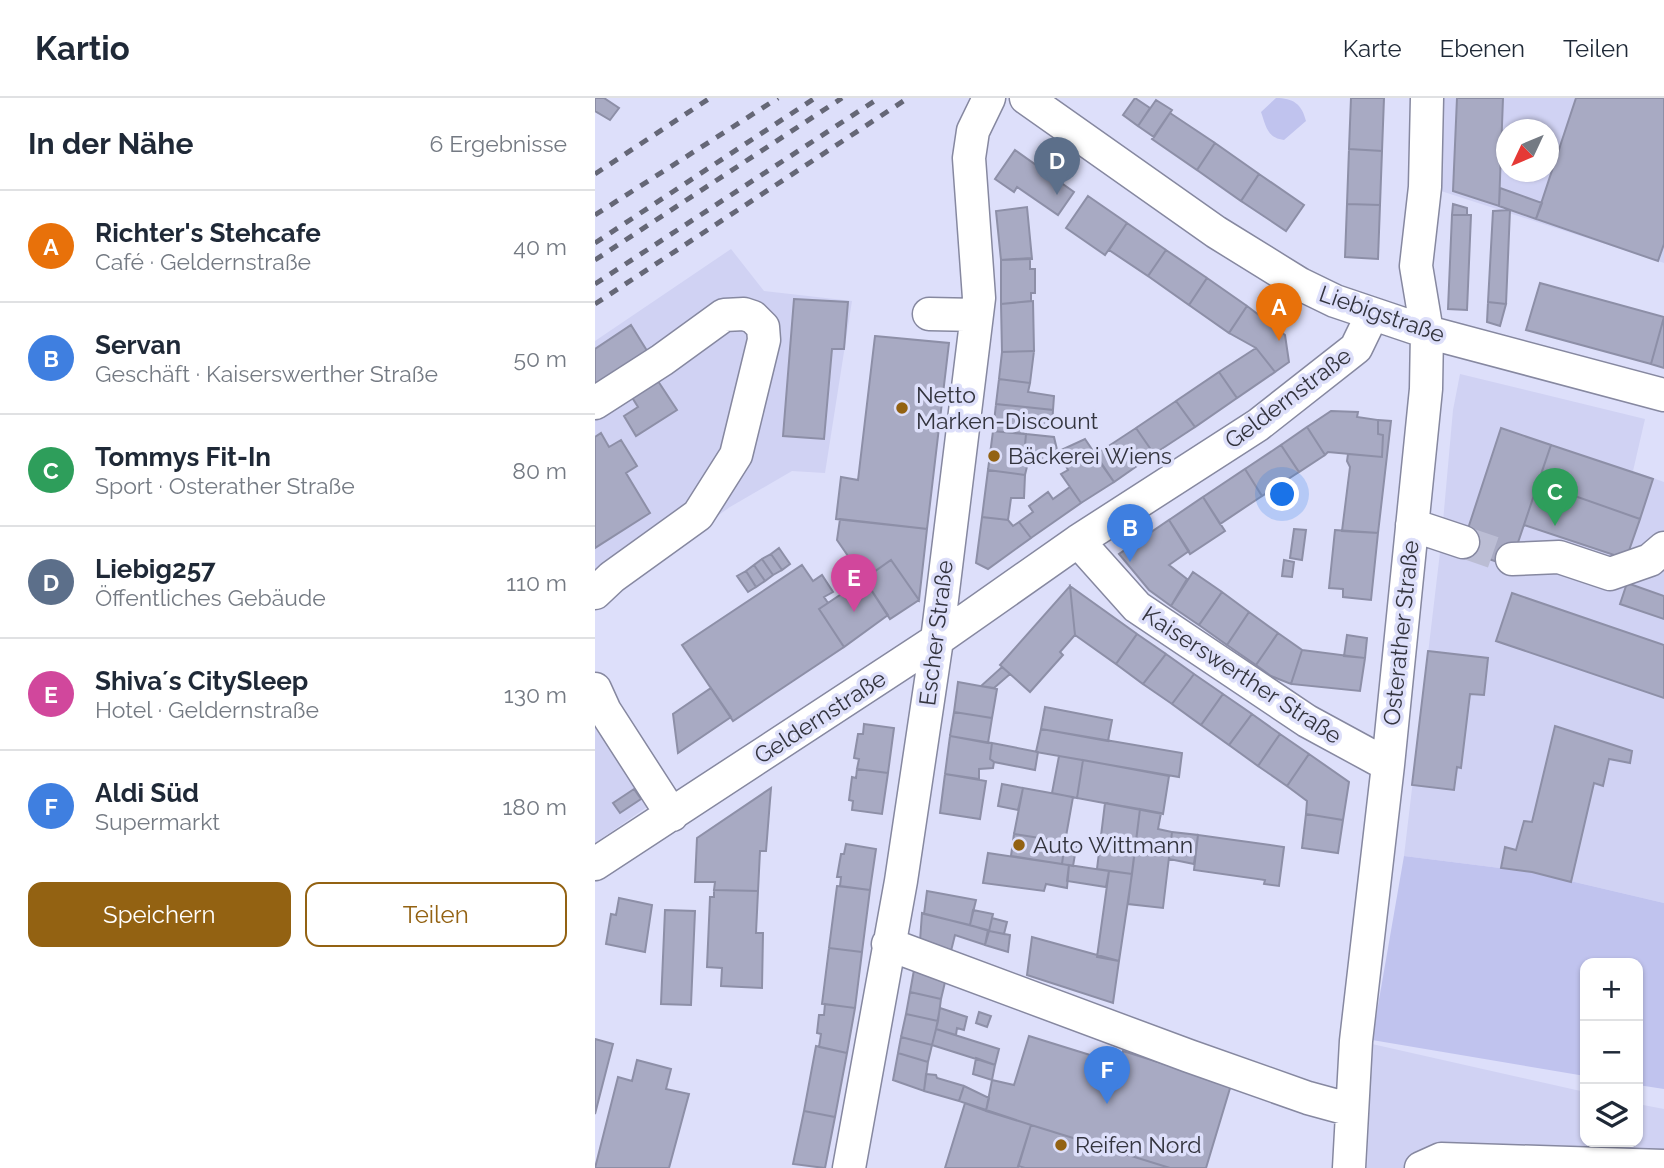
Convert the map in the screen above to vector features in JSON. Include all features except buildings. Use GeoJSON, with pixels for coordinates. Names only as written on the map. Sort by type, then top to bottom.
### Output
{"type":"FeatureCollection","features":[{"type":"Feature","properties":{"kind":"street","name":"Escher Straße"},"geometry":{"type":"LineString","coordinates":[[849,1168],[901,881],[937,640],[979,299],[969,158],[973,131],[989,98]]}},
{"type":"Feature","properties":{"kind":"street","name":"Liebigstraße"},"geometry":{"type":"LineString","coordinates":[[1025,98],[1226,239],[1300,284],[1335,301],[1427,332],[1664,395]]}},
{"type":"Feature","properties":{"kind":"street","name":"Osterather Straße"},"geometry":{"type":"LineString","coordinates":[[1349,1168],[1356,1041],[1388,765],[1426,388],[1427,332],[1416,266],[1425,187],[1427,98]]}},
{"type":"Feature","properties":{"kind":"street"},"geometry":{"type":"LineString","coordinates":[[595,403],[662,360],[724,315],[744,314],[753,317],[763,327],[764,340],[736,455],[698,515],[612,577],[595,593]]}},
{"type":"Feature","properties":{"kind":"street"},"geometry":{"type":"LineString","coordinates":[[929,314],[977,315]]}},
{"type":"Feature","properties":{"kind":"street","name":"Geldernstraße"},"geometry":{"type":"LineString","coordinates":[[595,864],[937,640],[1078,541],[1258,425],[1356,348],[1372,315]]}},
{"type":"Feature","properties":{"kind":"street"},"geometry":{"type":"LineString","coordinates":[[1412,525],[1464,542]]}},
{"type":"Feature","properties":{"kind":"street","name":"Kaiserswerther Straße"},"geometry":{"type":"LineString","coordinates":[[1078,541],[1136,607],[1307,721],[1388,765]]}},
{"type":"Feature","properties":{"kind":"street"},"geometry":{"type":"LineString","coordinates":[[1513,559],[1559,557],[1610,574],[1650,560],[1664,548]]}},
{"type":"Feature","properties":{"kind":"street"},"geometry":{"type":"LineString","coordinates":[[598,706],[672,815]]}},
{"type":"Feature","properties":{"kind":"street"},"geometry":{"type":"LineString","coordinates":[[888,944],[1189,1056],[1320,1102],[1352,1110]]}},
{"type":"Feature","properties":{"kind":"street"},"geometry":{"type":"LineString","coordinates":[[1421,1168],[1441,1159],[1664,1166]]}},
{"type":"Feature","properties":{"kind":"shaded area"},"geometry":{"type":"Polygon","coordinates":[[[1276,98],[1296,103],[1306,121],[1284,140],[1271,134],[1261,112],[1276,98]]]}},
{"type":"Feature","properties":{"kind":"shaded area"},"geometry":{"type":"Polygon","coordinates":[[[1443,98],[1664,98],[1664,263],[1441,191],[1443,98]]]}},
{"type":"Feature","properties":{"kind":"shaded area"},"geometry":{"type":"Polygon","coordinates":[[[731,249],[764,291],[852,301],[825,473],[792,471],[730,507],[595,603],[595,341],[731,249]]]}},
{"type":"Feature","properties":{"kind":"shaded area"},"geometry":{"type":"Polygon","coordinates":[[[1460,374],[1645,419],[1633,471],[1664,482],[1664,903],[1532,872],[1404,856],[1441,544],[1453,410],[1460,374]]]}},
{"type":"Feature","properties":{"kind":"shaded area"},"geometry":{"type":"Polygon","coordinates":[[[595,727],[647,807],[595,843],[595,727]]]}},
{"type":"Feature","properties":{"kind":"shaded area"},"geometry":{"type":"Polygon","coordinates":[[[1404,856],[1532,872],[1664,903],[1664,1089],[1643,1086],[1643,958],[1580,958],[1580,1075],[1372,1040],[1404,856]]]}},
{"type":"Feature","properties":{"kind":"shaded area"},"geometry":{"type":"Polygon","coordinates":[[[1372,1044],[1580,1091],[1580,1147],[1643,1147],[1643,1105],[1664,1109],[1664,1168],[1367,1168],[1372,1044]]]}},
{"type":"Feature","properties":{"kind":"tunnel"},"geometry":{"type":"LineString","coordinates":[[1463,542],[1512,559]]}},
{"type":"Feature","properties":{"kind":"railway"},"geometry":{"type":"LineString","coordinates":[[595,174],[710,98]]}},
{"type":"Feature","properties":{"kind":"railway"},"geometry":{"type":"LineString","coordinates":[[595,215],[778,98]]}},
{"type":"Feature","properties":{"kind":"railway"},"geometry":{"type":"LineString","coordinates":[[595,243],[815,98]]}},
{"type":"Feature","properties":{"kind":"railway"},"geometry":{"type":"LineString","coordinates":[[595,260],[842,98]]}},
{"type":"Feature","properties":{"kind":"railway"},"geometry":{"type":"LineString","coordinates":[[595,284],[879,98]]}},
{"type":"Feature","properties":{"kind":"railway"},"geometry":{"type":"LineString","coordinates":[[595,304],[908,98]]}},
{"type":"Feature","properties":{"kind":"place","name":"Liebig257"},"geometry":{"type":"Point","coordinates":[1057,195]}},
{"type":"Feature","properties":{"kind":"place","name":"Richter's Stehcafe"},"geometry":{"type":"Point","coordinates":[1279,341]}},
{"type":"Feature","properties":{"kind":"place","name":"Netto Marken-Discount"},"geometry":{"type":"Point","coordinates":[902,408]}},
{"type":"Feature","properties":{"kind":"place","name":"Bäckerei Wiens"},"geometry":{"type":"Point","coordinates":[994,456]}},
{"type":"Feature","properties":{"kind":"place","name":"Tommys Fit-In"},"geometry":{"type":"Point","coordinates":[1555,526]}},
{"type":"Feature","properties":{"kind":"place","name":"Servan"},"geometry":{"type":"Point","coordinates":[1130,562]}},
{"type":"Feature","properties":{"kind":"place","name":"Shiva´s CitySleep"},"geometry":{"type":"Point","coordinates":[854,612]}},
{"type":"Feature","properties":{"kind":"place","name":"Auto Wittmann"},"geometry":{"type":"Point","coordinates":[1019,845]}},
{"type":"Feature","properties":{"kind":"place","name":"Aldi Süd"},"geometry":{"type":"Point","coordinates":[1107,1104]}},
{"type":"Feature","properties":{"kind":"place","name":"Reifen Nord"},"geometry":{"type":"Point","coordinates":[1061,1145]}}]}
